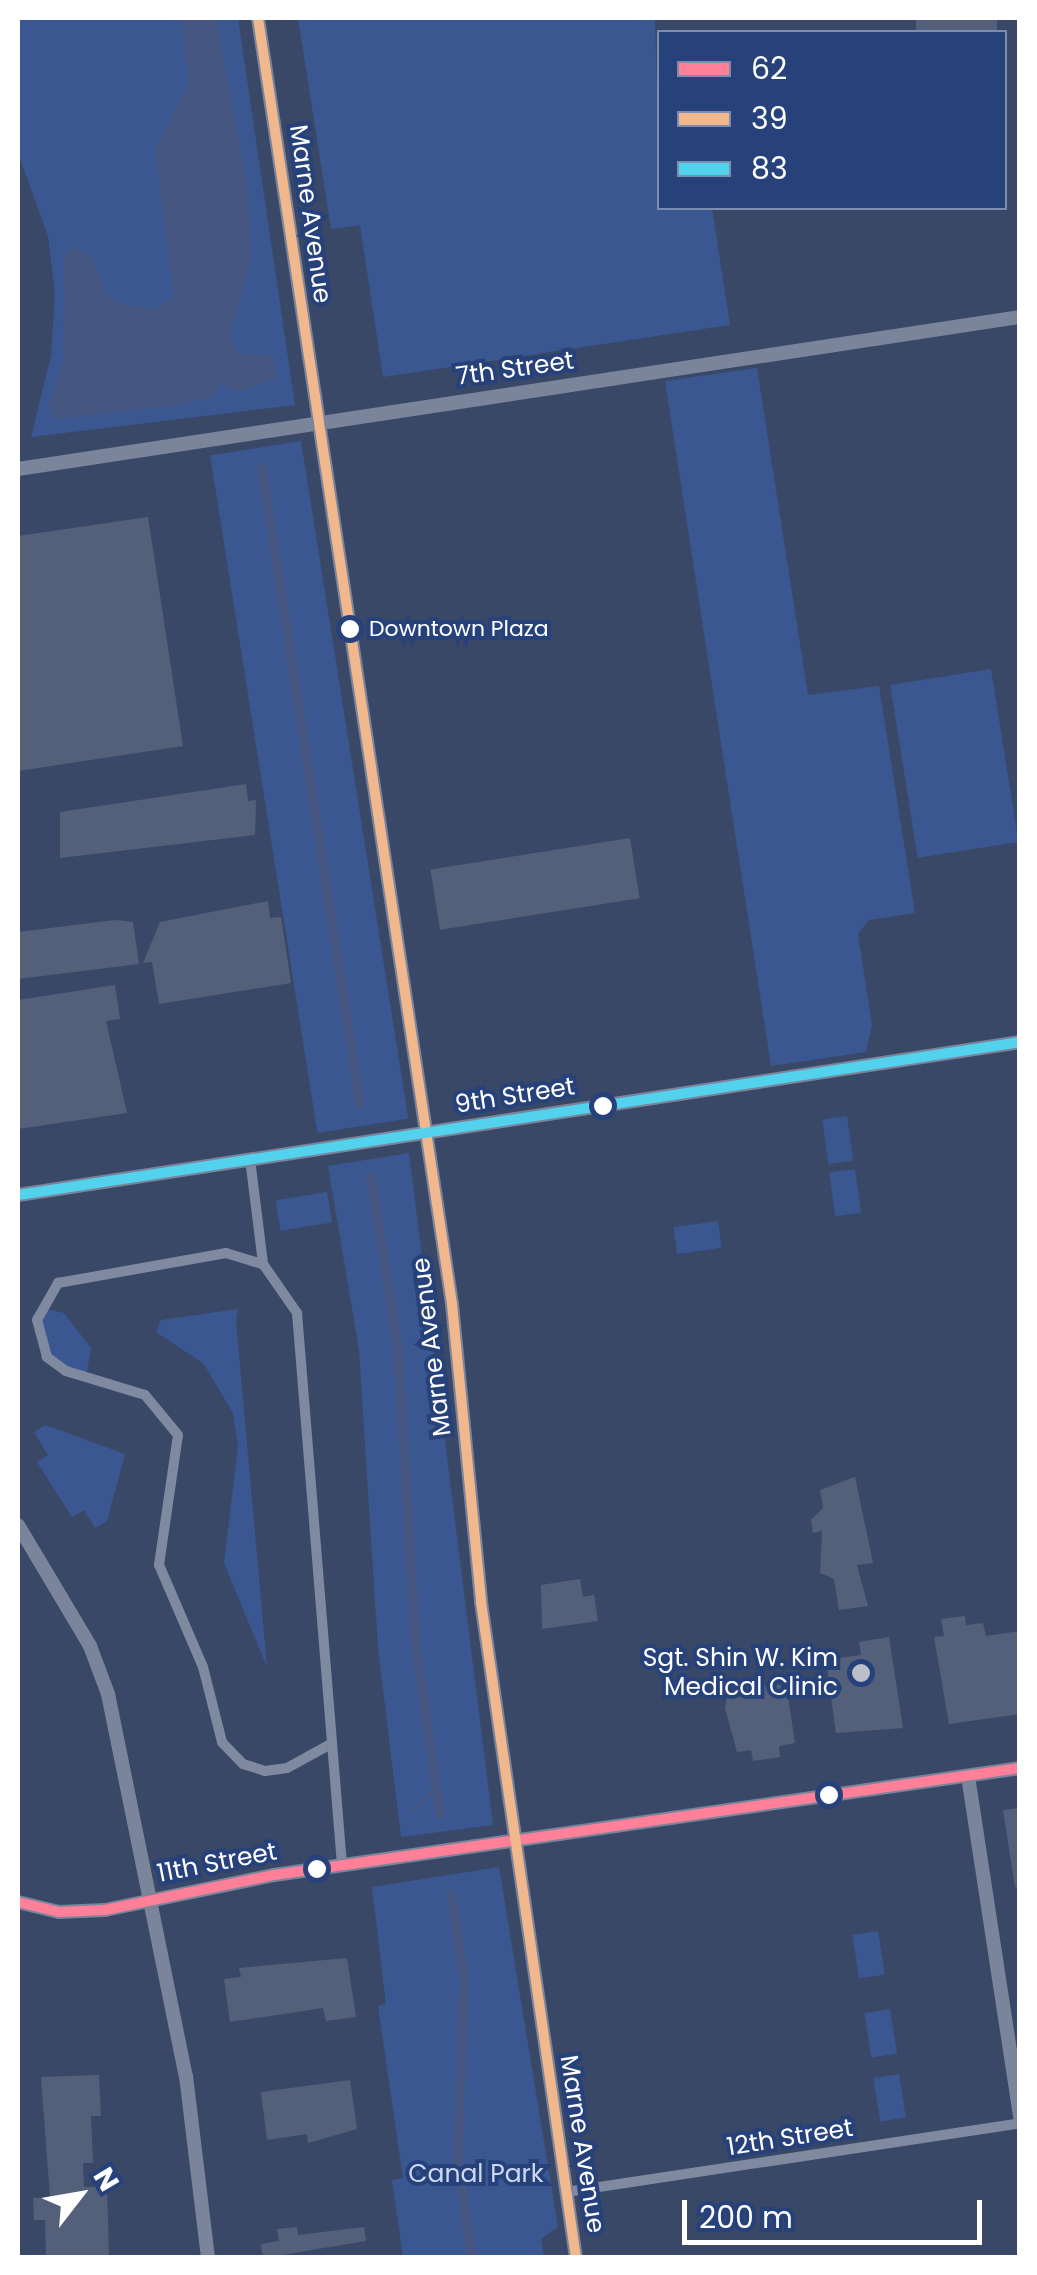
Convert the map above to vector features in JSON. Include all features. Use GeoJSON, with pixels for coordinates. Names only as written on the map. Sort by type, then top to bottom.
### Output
{"type":"FeatureCollection","features":[{"type":"Feature","properties":{"kind":"street","name":"Marne Avenue"},"geometry":{"type":"LineString","coordinates":[[258,18],[425,1133],[515,1844],[576,2258]]}},
{"type":"Feature","properties":{"kind":"street","name":"7th Street"},"geometry":{"type":"LineString","coordinates":[[18,469],[316,419],[1020,317]]}},
{"type":"Feature","properties":{"kind":"street","name":"9th Street"},"geometry":{"type":"LineString","coordinates":[[18,1195],[1020,1042]]}},
{"type":"Feature","properties":{"kind":"street"},"geometry":{"type":"LineString","coordinates":[[250,1158],[263,1264],[297,1312],[342,1865]]}},
{"type":"Feature","properties":{"kind":"street"},"geometry":{"type":"LineString","coordinates":[[263,1264],[205,1254],[76,1274],[46,1294],[38,1335],[56,1365],[144,1394],[173,1420],[179,1456],[159,1565],[203,1668],[222,1742],[243,1764],[265,1771],[288,1768],[330,1745]]}},
{"type":"Feature","properties":{"kind":"street"},"geometry":{"type":"LineString","coordinates":[[18,1524],[90,1646],[108,1694],[152,1898],[202,2168],[208,2258]]}},
{"type":"Feature","properties":{"kind":"street","name":"11th Street"},"geometry":{"type":"LineString","coordinates":[[18,1902],[84,1912],[342,1865],[515,1844],[1020,1768]]}},
{"type":"Feature","properties":{"kind":"street"},"geometry":{"type":"LineString","coordinates":[[968,1776],[1020,2120]]}},
{"type":"Feature","properties":{"kind":"street","name":"12th Street"},"geometry":{"type":"LineString","coordinates":[[566,2192],[1020,2120]]}},
{"type":"Feature","properties":{"kind":"green space"},"geometry":{"type":"Polygon","coordinates":[[[18,18],[238,18],[295,405],[31,437],[51,356],[55,295],[48,236],[18,153],[18,18]]]}},
{"type":"Feature","properties":{"kind":"green space"},"geometry":{"type":"Polygon","coordinates":[[[298,18],[655,18],[657,210],[712,210],[730,325],[383,377],[360,225],[331,229],[298,18]]]}},
{"type":"Feature","properties":{"kind":"green space"},"geometry":{"type":"Polygon","coordinates":[[[757,368],[808,695],[879,686],[915,913],[869,920],[858,934],[872,1025],[866,1052],[771,1066],[665,381],[757,368]]]}},
{"type":"Feature","properties":{"kind":"green space"},"geometry":{"type":"Polygon","coordinates":[[[301,441],[408,1119],[317,1133],[210,455],[301,441]]]}},
{"type":"Feature","properties":{"kind":"green space"},"geometry":{"type":"Polygon","coordinates":[[[991,669],[1018,842],[918,858],[890,685],[991,669]]]}},
{"type":"Feature","properties":{"kind":"green space"},"geometry":{"type":"Polygon","coordinates":[[[847,1116],[853,1161],[829,1164],[822,1119],[847,1116]]]}},
{"type":"Feature","properties":{"kind":"green space"},"geometry":{"type":"Polygon","coordinates":[[[409,1153],[493,1825],[401,1837],[378,1648],[359,1350],[328,1166],[409,1153]]]}},
{"type":"Feature","properties":{"kind":"green space"},"geometry":{"type":"Polygon","coordinates":[[[855,1169],[861,1213],[835,1216],[829,1173],[855,1169]]]}},
{"type":"Feature","properties":{"kind":"green space"},"geometry":{"type":"Polygon","coordinates":[[[327,1192],[332,1223],[280,1231],[276,1200],[327,1192]]]}},
{"type":"Feature","properties":{"kind":"green space"},"geometry":{"type":"Polygon","coordinates":[[[718,1221],[722,1248],[677,1254],[673,1227],[718,1221]]]}},
{"type":"Feature","properties":{"kind":"green space"},"geometry":{"type":"Polygon","coordinates":[[[39,1307],[64,1313],[91,1348],[86,1378],[47,1357],[39,1307]]]}},
{"type":"Feature","properties":{"kind":"green space"},"geometry":{"type":"Polygon","coordinates":[[[238,1309],[267,1667],[224,1563],[238,1446],[233,1413],[204,1364],[156,1332],[161,1320],[238,1309]]]}},
{"type":"Feature","properties":{"kind":"green space"},"geometry":{"type":"Polygon","coordinates":[[[45,1425],[125,1454],[107,1521],[95,1528],[84,1510],[72,1517],[37,1462],[48,1455],[34,1432],[45,1425]]]}},
{"type":"Feature","properties":{"kind":"green space","name":"Canal Park"},"geometry":{"type":"Polygon","coordinates":[[[499,1867],[558,2227],[541,2239],[544,2257],[403,2257],[392,2180],[403,2178],[378,2006],[386,2004],[372,1887],[499,1867]]]}},
{"type":"Feature","properties":{"kind":"green space"},"geometry":{"type":"Polygon","coordinates":[[[878,1931],[885,1974],[859,1979],[852,1935],[878,1931]]]}},
{"type":"Feature","properties":{"kind":"green space"},"geometry":{"type":"Polygon","coordinates":[[[890,2009],[897,2053],[871,2058],[864,2013],[890,2009]]]}},
{"type":"Feature","properties":{"kind":"green space"},"geometry":{"type":"Polygon","coordinates":[[[899,2074],[906,2117],[880,2122],[873,2078],[899,2074]]]}},
{"type":"Feature","properties":{"kind":"shaded area"},"geometry":{"type":"Polygon","coordinates":[[[182,18],[216,18],[249,196],[251,259],[230,337],[238,354],[272,355],[277,378],[238,392],[221,384],[212,398],[169,406],[55,419],[48,408],[63,364],[65,252],[75,246],[93,258],[106,295],[130,306],[157,308],[174,297],[155,149],[188,84],[182,18]]]}},
{"type":"Feature","properties":{"kind":"building"},"geometry":{"type":"Polygon","coordinates":[[[916,18],[997,18],[997,30],[916,30],[916,18]]]}},
{"type":"Feature","properties":{"kind":"building"},"geometry":{"type":"Polygon","coordinates":[[[148,517],[183,746],[18,771],[18,536],[148,517]]]}},
{"type":"Feature","properties":{"kind":"building"},"geometry":{"type":"Polygon","coordinates":[[[246,784],[248,801],[256,800],[255,835],[60,858],[60,812],[246,784]]]}},
{"type":"Feature","properties":{"kind":"building"},"geometry":{"type":"Polygon","coordinates":[[[630,838],[640,898],[440,930],[430,870],[630,838]]]}},
{"type":"Feature","properties":{"kind":"building"},"geometry":{"type":"Polygon","coordinates":[[[268,901],[270,918],[281,917],[291,983],[159,1004],[152,962],[143,963],[160,922],[268,901]]]}},
{"type":"Feature","properties":{"kind":"building"},"geometry":{"type":"Polygon","coordinates":[[[115,920],[133,922],[139,964],[18,979],[18,932],[115,920]]]}},
{"type":"Feature","properties":{"kind":"building"},"geometry":{"type":"Polygon","coordinates":[[[115,985],[120,1019],[106,1021],[127,1113],[18,1129],[18,1000],[115,985]]]}},
{"type":"Feature","properties":{"kind":"building"},"geometry":{"type":"Polygon","coordinates":[[[855,1477],[873,1563],[857,1565],[868,1606],[839,1610],[834,1579],[820,1573],[822,1531],[813,1533],[811,1520],[823,1508],[820,1490],[855,1477]]]}},
{"type":"Feature","properties":{"kind":"building"},"geometry":{"type":"Polygon","coordinates":[[[580,1579],[583,1597],[594,1595],[598,1621],[542,1629],[541,1585],[580,1579]]]}},
{"type":"Feature","properties":{"kind":"building"},"geometry":{"type":"Polygon","coordinates":[[[965,1616],[966,1625],[983,1623],[986,1636],[1020,1631],[1020,1714],[949,1724],[934,1637],[944,1636],[941,1619],[965,1616]]]}},
{"type":"Feature","properties":{"kind":"building","name":"Sgt. Shin W. Kim Medical Clinic"},"geometry":{"type":"Polygon","coordinates":[[[889,1637],[903,1728],[836,1733],[826,1660],[861,1655],[859,1642],[889,1637]]]}},
{"type":"Feature","properties":{"kind":"building"},"geometry":{"type":"Polygon","coordinates":[[[764,1679],[765,1687],[786,1684],[795,1743],[779,1746],[780,1757],[753,1761],[751,1750],[737,1752],[725,1708],[728,1693],[764,1679]]]}},
{"type":"Feature","properties":{"kind":"building"},"geometry":{"type":"Polygon","coordinates":[[[1020,1808],[1020,1887],[1015,1887],[1003,1810],[1020,1808]]]}},
{"type":"Feature","properties":{"kind":"building"},"geometry":{"type":"Polygon","coordinates":[[[347,1958],[356,2017],[326,2021],[323,2008],[230,2022],[224,1979],[241,1977],[239,1968],[347,1958]]]}},
{"type":"Feature","properties":{"kind":"building"},"geometry":{"type":"Polygon","coordinates":[[[99,2075],[101,2116],[91,2116],[93,2163],[83,2163],[84,2187],[107,2187],[109,2258],[46,2258],[45,2220],[34,2220],[33,2198],[50,2197],[41,2077],[99,2075]]]}},
{"type":"Feature","properties":{"kind":"building"},"geometry":{"type":"Polygon","coordinates":[[[350,2080],[357,2129],[308,2143],[307,2134],[267,2140],[261,2092],[350,2080]]]}},
{"type":"Feature","properties":{"kind":"building"},"geometry":{"type":"Polygon","coordinates":[[[297,2227],[298,2235],[364,2227],[366,2241],[263,2258],[261,2244],[279,2241],[277,2229],[297,2227]]]}},
{"type":"Feature","properties":{"kind":"waterway"},"geometry":{"type":"LineString","coordinates":[[262,468],[360,1105]]}},
{"type":"Feature","properties":{"kind":"waterway"},"geometry":{"type":"LineString","coordinates":[[371,1177],[398,1349],[416,1648],[440,1814]]}},
{"type":"Feature","properties":{"kind":"waterway"},"geometry":{"type":"LineString","coordinates":[[412,1810],[436,1787]]}},
{"type":"Feature","properties":{"kind":"waterway"},"geometry":{"type":"LineString","coordinates":[[451,1894],[464,1979],[458,2164],[472,2258]]}},
{"type":"Feature","properties":{"kind":"transit line","name":"39"},"geometry":{"type":"LineString","coordinates":[[258,18],[452,1304],[481,1602],[576,2258]]}},
{"type":"Feature","properties":{"kind":"transit line","name":"83"},"geometry":{"type":"LineString","coordinates":[[18,1195],[1020,1042]]}},
{"type":"Feature","properties":{"kind":"transit line","name":"62"},"geometry":{"type":"LineString","coordinates":[[18,1902],[59,1912],[105,1910],[274,1875],[1020,1768]]}},
{"type":"Feature","properties":{"kind":"place","name":"Downtown Plaza"},"geometry":{"type":"Point","coordinates":[350,629]}},
{"type":"Feature","properties":{"kind":"place","name":"Sgt. Shin W. Kim Medical Clinic"},"geometry":{"type":"Point","coordinates":[861,1673]}}]}
